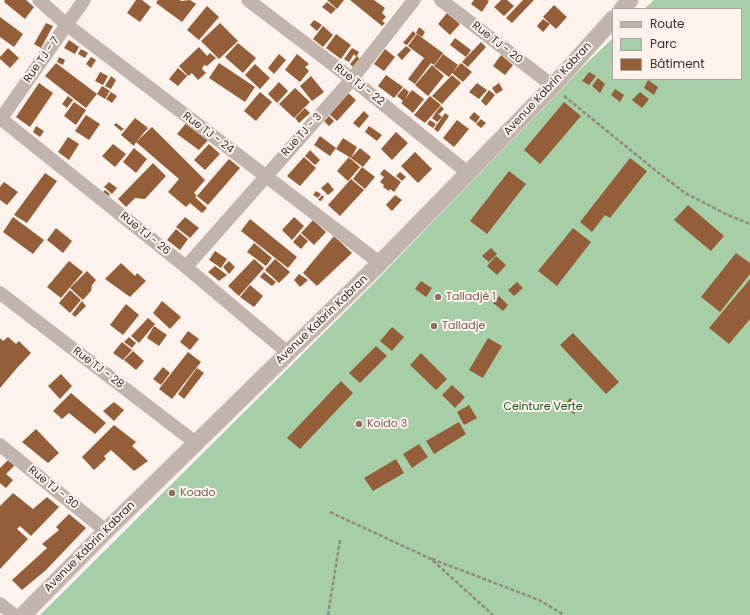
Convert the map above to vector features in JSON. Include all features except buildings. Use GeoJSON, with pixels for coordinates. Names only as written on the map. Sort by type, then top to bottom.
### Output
{"type":"FeatureCollection","features":[{"type":"Feature","properties":{"kind":"street","name":"Rue TJ - 24"},"geometry":{"type":"LineString","coordinates":[[39,0],[67,25],[380,263]]}},
{"type":"Feature","properties":{"kind":"street","name":"Rue TJ - 7"},"geometry":{"type":"LineString","coordinates":[[0,119],[84,0]]}},
{"type":"Feature","properties":{"kind":"street","name":"Rue TJ - 22"},"geometry":{"type":"LineString","coordinates":[[248,0],[352,79],[468,173]]}},
{"type":"Feature","properties":{"kind":"street","name":"Rue TJ - 3"},"geometry":{"type":"LineString","coordinates":[[186,267],[352,79],[414,0]]}},
{"type":"Feature","properties":{"kind":"street","name":"Rue TJ - 20"},"geometry":{"type":"LineString","coordinates":[[441,0],[553,86]]}},
{"type":"Feature","properties":{"kind":"street"},"geometry":{"type":"LineString","coordinates":[[623,8],[630,0]]}},
{"type":"Feature","properties":{"kind":"street","name":"Avenue Kabrin Kabran"},"geometry":{"type":"LineString","coordinates":[[23,615],[106,531],[380,263],[553,86],[612,20]]}},
{"type":"Feature","properties":{"kind":"street","name":"Rue TJ - 26"},"geometry":{"type":"LineString","coordinates":[[0,119],[186,267],[288,353]]}},
{"type":"Feature","properties":{"kind":"street","name":"Rue TJ - 28"},"geometry":{"type":"LineString","coordinates":[[0,293],[196,443]]}},
{"type":"Feature","properties":{"kind":"street","name":"Rue TJ - 30"},"geometry":{"type":"LineString","coordinates":[[0,445],[106,531]]}},
{"type":"Feature","properties":{"kind":"street"},"geometry":{"type":"LineString","coordinates":[[0,604],[14,615]]}},
{"type":"Feature","properties":{"kind":"path"},"geometry":{"type":"LineString","coordinates":[[553,86],[685,193],[728,215],[750,224]]}},
{"type":"Feature","properties":{"kind":"path"},"geometry":{"type":"LineString","coordinates":[[330,512],[431,558],[539,600],[564,615]]}},
{"type":"Feature","properties":{"kind":"path"},"geometry":{"type":"LineString","coordinates":[[328,615],[340,540]]}},
{"type":"Feature","properties":{"kind":"path"},"geometry":{"type":"LineString","coordinates":[[431,558],[492,615]]}},
{"type":"Feature","properties":{"kind":"green space","name":"Ceinture Verte"},"geometry":{"type":"Polygon","coordinates":[[[654,0],[750,0],[750,615],[40,615],[376,281],[568,81],[612,39],[612,80],[742,80],[742,8],[645,8],[654,0]]]}},
{"type":"Feature","properties":{"kind":"place","name":"Talladjé 1"},"geometry":{"type":"Point","coordinates":[438,297]}},
{"type":"Feature","properties":{"kind":"place","name":"Talladje"},"geometry":{"type":"Point","coordinates":[434,326]}},
{"type":"Feature","properties":{"kind":"place","name":"Koido 3"},"geometry":{"type":"Point","coordinates":[359,424]}},
{"type":"Feature","properties":{"kind":"place","name":"Koado"},"geometry":{"type":"Point","coordinates":[172,493]}}]}
